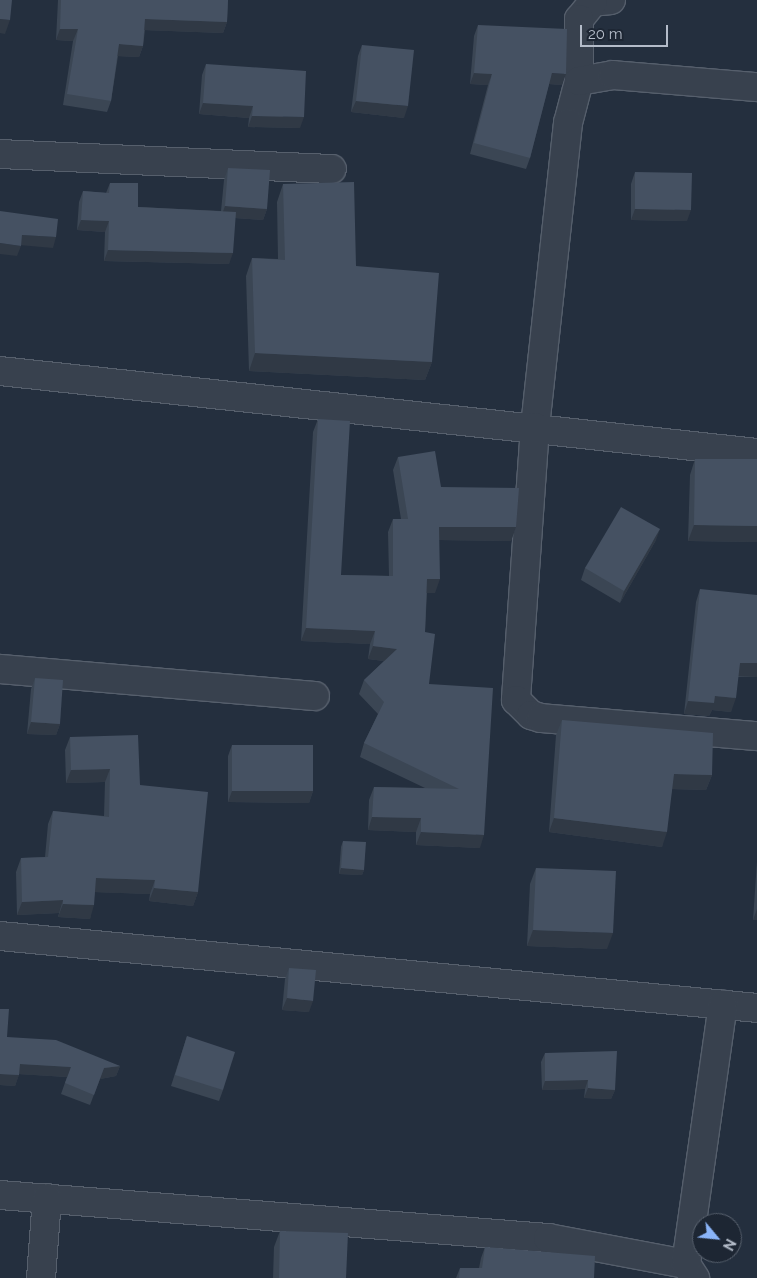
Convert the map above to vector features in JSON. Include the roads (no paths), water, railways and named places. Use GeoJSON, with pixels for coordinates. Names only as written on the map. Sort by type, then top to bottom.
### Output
{"type":"FeatureCollection","features":[{"type":"Feature","properties":{"kind":"street"},"geometry":{"type":"LineString","coordinates":[[611,0],[593,2],[579,19],[579,81],[568,123],[535,427],[516,700],[522,708],[542,718],[757,736]]}},
{"type":"Feature","properties":{"kind":"street"},"geometry":{"type":"LineString","coordinates":[[579,81],[612,75],[757,87]]}},
{"type":"Feature","properties":{"kind":"street"},"geometry":{"type":"LineString","coordinates":[[0,154],[332,169]]}},
{"type":"Feature","properties":{"kind":"street"},"geometry":{"type":"LineString","coordinates":[[0,370],[535,427],[757,453]]}},
{"type":"Feature","properties":{"kind":"street"},"geometry":{"type":"LineString","coordinates":[[0,669],[315,696]]}},
{"type":"Feature","properties":{"kind":"street"},"geometry":{"type":"LineString","coordinates":[[0,936],[757,1008]]}},
{"type":"Feature","properties":{"kind":"street"},"geometry":{"type":"LineString","coordinates":[[0,1195],[548,1238],[691,1271],[723,1005]]}},
{"type":"Feature","properties":{"kind":"street"},"geometry":{"type":"LineString","coordinates":[[41,1278],[47,1198]]}}]}
